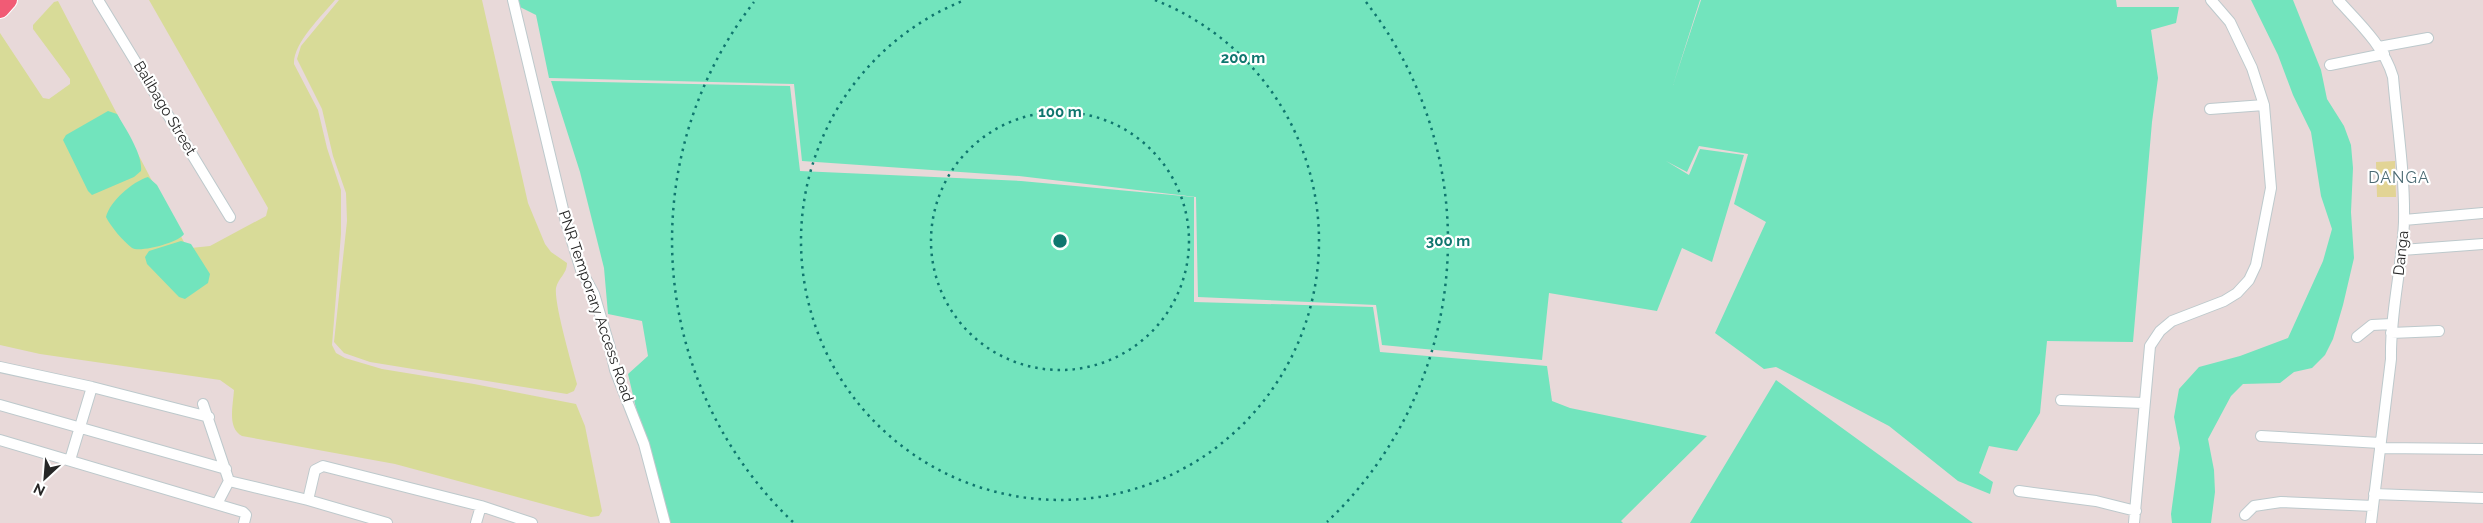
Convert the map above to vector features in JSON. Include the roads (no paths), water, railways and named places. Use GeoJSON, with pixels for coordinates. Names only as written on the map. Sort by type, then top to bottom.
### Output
{"type":"FeatureCollection","features":[{"type":"Feature","properties":{"kind":"highway"},"geometry":{"type":"LineString","coordinates":[[0,9],[8,0]]}},
{"type":"Feature","properties":{"kind":"street","name":"Balibago Street"},"geometry":{"type":"LineString","coordinates":[[98,0],[230,217]]}},
{"type":"Feature","properties":{"kind":"street","name":"PNR Temporary Access Road"},"geometry":{"type":"LineString","coordinates":[[513,0],[566,222],[581,270],[594,294],[615,370],[644,444],[665,523]]}},
{"type":"Feature","properties":{"kind":"street"},"geometry":{"type":"LineString","coordinates":[[2134,523],[2143,404],[2150,346],[2160,331],[2172,320],[2224,301],[2237,293],[2249,280],[2256,265],[2271,188],[2264,105],[2252,68],[2230,22],[2211,0]]}},
{"type":"Feature","properties":{"kind":"street","name":"Danga"},"geometry":{"type":"LineString","coordinates":[[2338,0],[2381,50],[2393,77],[2404,220],[2402,250],[2391,329],[2391,359],[2371,523]]}},
{"type":"Feature","properties":{"kind":"street"},"geometry":{"type":"LineString","coordinates":[[2330,65],[2428,38]]}},
{"type":"Feature","properties":{"kind":"street"},"geometry":{"type":"LineString","coordinates":[[2210,109],[2264,105]]}},
{"type":"Feature","properties":{"kind":"street"},"geometry":{"type":"LineString","coordinates":[[2404,220],[2483,213]]}},
{"type":"Feature","properties":{"kind":"street"},"geometry":{"type":"LineString","coordinates":[[2402,250],[2483,244]]}},
{"type":"Feature","properties":{"kind":"street"},"geometry":{"type":"LineString","coordinates":[[2357,337],[2372,325],[2391,329],[2439,331]]}},
{"type":"Feature","properties":{"kind":"street"},"geometry":{"type":"LineString","coordinates":[[0,367],[92,387],[209,417]]}},
{"type":"Feature","properties":{"kind":"street"},"geometry":{"type":"LineString","coordinates":[[70,460],[92,387]]}},
{"type":"Feature","properties":{"kind":"street"},"geometry":{"type":"LineString","coordinates":[[2061,400],[2143,404]]}},
{"type":"Feature","properties":{"kind":"street"},"geometry":{"type":"LineString","coordinates":[[203,404],[209,417],[229,481],[217,504]]}},
{"type":"Feature","properties":{"kind":"street"},"geometry":{"type":"LineString","coordinates":[[0,405],[226,469]]}},
{"type":"Feature","properties":{"kind":"street"},"geometry":{"type":"LineString","coordinates":[[2261,436],[2380,445],[2483,449]]}},
{"type":"Feature","properties":{"kind":"street"},"geometry":{"type":"LineString","coordinates":[[0,440],[245,513],[247,522]]}},
{"type":"Feature","properties":{"kind":"street"},"geometry":{"type":"LineString","coordinates":[[308,500],[316,470],[323,466],[481,506],[514,520],[532,523]]}},
{"type":"Feature","properties":{"kind":"street"},"geometry":{"type":"LineString","coordinates":[[229,481],[308,500],[387,523]]}},
{"type":"Feature","properties":{"kind":"street"},"geometry":{"type":"LineString","coordinates":[[2019,491],[2096,501],[2136,511]]}},
{"type":"Feature","properties":{"kind":"street"},"geometry":{"type":"LineString","coordinates":[[2374,494],[2483,498]]}},
{"type":"Feature","properties":{"kind":"street"},"geometry":{"type":"LineString","coordinates":[[2245,515],[2254,506],[2264,504],[2325,503],[2373,506]]}},
{"type":"Feature","properties":{"kind":"street"},"geometry":{"type":"LineString","coordinates":[[476,523],[481,506]]}},
{"type":"Feature","properties":{"kind":"district","name":"DANGA"},"geometry":{"type":"Point","coordinates":[2399,177]}}]}
